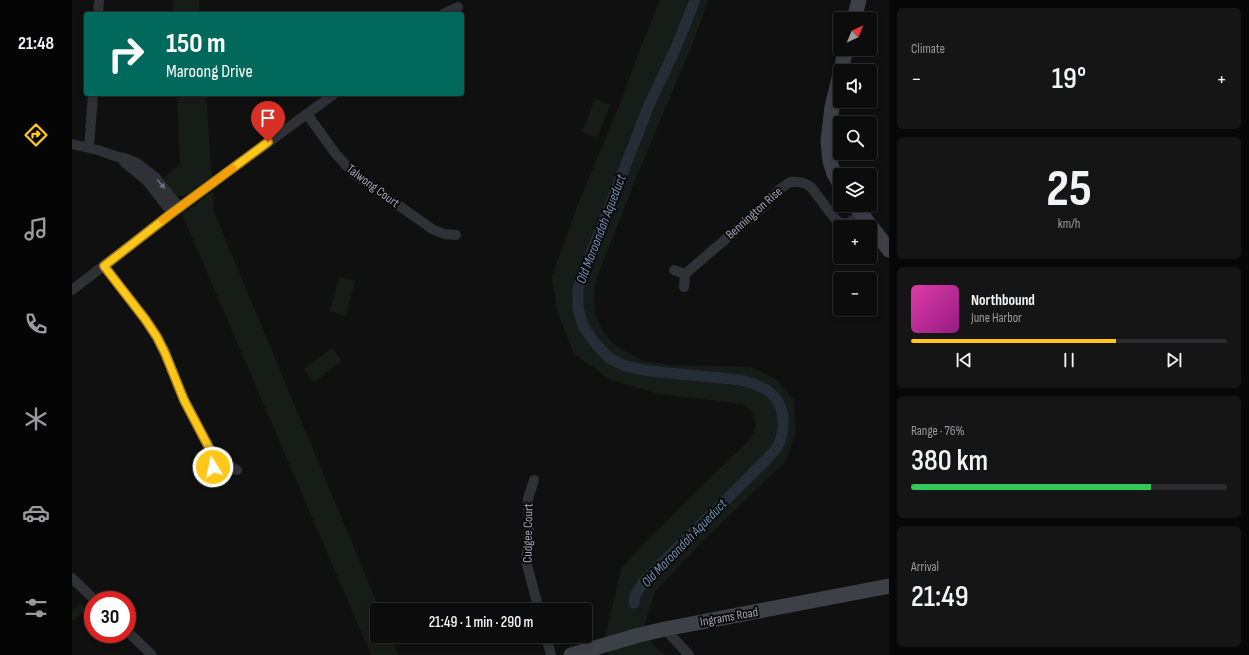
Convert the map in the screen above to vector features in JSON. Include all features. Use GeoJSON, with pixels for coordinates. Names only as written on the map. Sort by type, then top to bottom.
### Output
{"type":"FeatureCollection","features":[{"type":"Feature","properties":{"kind":"street"},"geometry":{"type":"LineString","coordinates":[[98,12],[99,0]]}},
{"type":"Feature","properties":{"kind":"street"},"geometry":{"type":"LineString","coordinates":[[856,12],[859,0]]}},
{"type":"Feature","properties":{"kind":"street"},"geometry":{"type":"LineString","coordinates":[[447,12],[458,7]]}},
{"type":"Feature","properties":{"kind":"street"},"geometry":{"type":"LineString","coordinates":[[833,171],[830,161],[828,141],[834,100],[844,56]]}},
{"type":"Feature","properties":{"kind":"street"},"geometry":{"type":"LineString","coordinates":[[89,148],[93,96]]}},
{"type":"Feature","properties":{"kind":"street"},"geometry":{"type":"LineString","coordinates":[[72,290],[176,210],[331,96]]}},
{"type":"Feature","properties":{"kind":"street","name":"Talwong Court"},"geometry":{"type":"LineString","coordinates":[[307,114],[341,161],[360,179],[432,229],[444,234],[456,235]]}},
{"type":"Feature","properties":{"kind":"street"},"geometry":{"type":"LineString","coordinates":[[72,144],[118,157],[148,181],[176,210]]}},
{"type":"Feature","properties":{"kind":"street","name":"Bennington Rise"},"geometry":{"type":"LineString","coordinates":[[685,274],[762,208],[780,189],[790,182],[804,183],[811,187],[839,223],[845,224],[850,222],[856,212]]}},
{"type":"Feature","properties":{"kind":"street"},"geometry":{"type":"LineString","coordinates":[[860,212],[889,250]]}},
{"type":"Feature","properties":{"kind":"street"},"geometry":{"type":"LineString","coordinates":[[104,266],[157,337],[184,400],[215,459],[237,470]]}},
{"type":"Feature","properties":{"kind":"street"},"geometry":{"type":"LineString","coordinates":[[674,270],[685,274],[684,287]]}},
{"type":"Feature","properties":{"kind":"street"},"geometry":{"type":"LineString","coordinates":[[210,476],[215,459]]}},
{"type":"Feature","properties":{"kind":"street","name":"Cudgee Court"},"geometry":{"type":"LineString","coordinates":[[534,480],[528,498],[529,529],[526,561],[537,603]]}},
{"type":"Feature","properties":{"kind":"street"},"geometry":{"type":"LineString","coordinates":[[72,578],[86,591]]}},
{"type":"Feature","properties":{"kind":"street","name":"Ingrams Road"},"geometry":{"type":"LineString","coordinates":[[571,655],[665,629],[889,586]]}},
{"type":"Feature","properties":{"kind":"street"},"geometry":{"type":"LineString","coordinates":[[665,629],[689,655]]}},
{"type":"Feature","properties":{"kind":"street"},"geometry":{"type":"LineString","coordinates":[[136,639],[152,655]]}},
{"type":"Feature","properties":{"kind":"street"},"geometry":{"type":"LineString","coordinates":[[548,643],[551,655]]}},
{"type":"Feature","properties":{"kind":"shaded area"},"geometry":{"type":"Polygon","coordinates":[[[173,0],[199,0],[200,12],[173,12],[173,0]]]}},
{"type":"Feature","properties":{"kind":"shaded area"},"geometry":{"type":"Polygon","coordinates":[[[660,0],[708,0],[693,43],[636,178],[596,280],[594,297],[596,317],[604,333],[616,346],[643,361],[672,365],[751,367],[776,379],[794,400],[796,433],[785,462],[707,537],[655,592],[644,626],[605,637],[621,569],[644,543],[750,439],[756,426],[753,413],[742,404],[659,394],[611,380],[574,354],[557,311],[552,277],[578,204],[619,106],[660,0]]]}},
{"type":"Feature","properties":{"kind":"shaded area"},"geometry":{"type":"Polygon","coordinates":[[[177,96],[206,96],[212,177],[185,196],[176,196],[163,178],[180,165],[177,96]]]}},
{"type":"Feature","properties":{"kind":"shaded area"},"geometry":{"type":"Polygon","coordinates":[[[595,99],[610,105],[597,138],[582,132],[595,99]]]}},
{"type":"Feature","properties":{"kind":"shaded area"},"geometry":{"type":"Polygon","coordinates":[[[213,191],[214,212],[377,603],[370,603],[370,643],[394,643],[399,655],[371,655],[182,214],[213,191]]]}},
{"type":"Feature","properties":{"kind":"shaded area"},"geometry":{"type":"Polygon","coordinates":[[[339,277],[355,281],[346,316],[330,311],[339,277]]]}},
{"type":"Feature","properties":{"kind":"shaded area"},"geometry":{"type":"Polygon","coordinates":[[[332,348],[342,361],[314,382],[303,369],[332,348]]]}},
{"type":"Feature","properties":{"kind":"shaded area"},"geometry":{"type":"Polygon","coordinates":[[[81,604],[84,606],[84,611],[72,621],[72,611],[81,604]]]}},
{"type":"Feature","properties":{"kind":"shaded area"},"geometry":{"type":"Polygon","coordinates":[[[648,637],[656,647],[666,655],[609,655],[608,650],[648,637]]]}},
{"type":"Feature","properties":{"kind":"waterway","name":"Old Maroondah Aqueduct"},"geometry":{"type":"LineString","coordinates":[[634,603],[635,595],[645,580],[774,451],[779,444],[783,429],[782,413],[776,398],[771,393],[757,385],[741,380],[649,371],[625,366],[609,358],[594,342],[583,326],[578,308],[578,289],[587,264],[649,105],[675,50],[695,0]]}},
{"type":"Feature","properties":{"kind":"slow traffic"},"geometry":{"type":"LineString","coordinates":[[162,220],[233,168]]}},
{"type":"Feature","properties":{"kind":"route"},"geometry":{"type":"LineString","coordinates":[[213,467],[215,459],[192,417],[157,337],[152,328],[104,266],[172,213],[268,142]]}}]}
